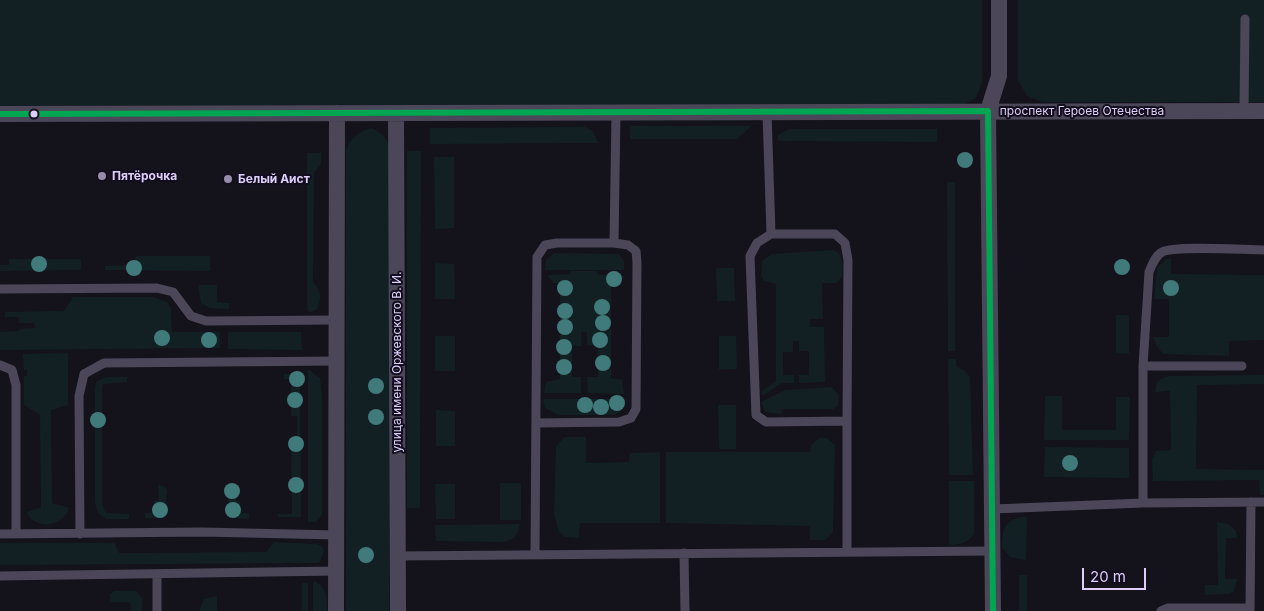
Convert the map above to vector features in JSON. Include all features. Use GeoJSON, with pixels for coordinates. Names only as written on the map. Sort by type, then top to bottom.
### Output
{"type":"FeatureCollection","features":[{"type":"Feature","properties":{"kind":"street"},"geometry":{"type":"LineString","coordinates":[[992,611],[988,111],[999,76],[999,0]]}},
{"type":"Feature","properties":{"kind":"street","name":"проспект Героев Отечества"},"geometry":{"type":"LineString","coordinates":[[0,114],[1264,111]]}},
{"type":"Feature","properties":{"kind":"street"},"geometry":{"type":"LineString","coordinates":[[336,611],[337,113]]}},
{"type":"Feature","properties":{"kind":"street","name":"улица имени Оржевского В. И."},"geometry":{"type":"LineString","coordinates":[[396,113],[398,611]]}},
{"type":"Feature","properties":{"kind":"lane"},"geometry":{"type":"LineString","coordinates":[[1244,111],[1245,19]]}},
{"type":"Feature","properties":{"kind":"lane"},"geometry":{"type":"LineString","coordinates":[[614,243],[616,113]]}},
{"type":"Feature","properties":{"kind":"lane"},"geometry":{"type":"LineString","coordinates":[[767,113],[771,234]]}},
{"type":"Feature","properties":{"kind":"lane"},"geometry":{"type":"LineString","coordinates":[[847,552],[848,421],[848,260],[845,243],[835,234],[771,234],[757,243],[750,256],[756,415],[766,422],[848,421]]}},
{"type":"Feature","properties":{"kind":"lane"},"geometry":{"type":"LineString","coordinates":[[535,554],[536,423],[538,257],[545,245],[557,243],[614,243],[628,245],[636,251],[638,262],[636,408],[631,418],[619,422],[536,423]]}},
{"type":"Feature","properties":{"kind":"lane"},"geometry":{"type":"LineString","coordinates":[[1144,503],[1143,366],[1149,272],[1153,261],[1162,252],[1177,250],[1264,250]]}},
{"type":"Feature","properties":{"kind":"lane"},"geometry":{"type":"LineString","coordinates":[[0,288],[157,288],[173,292],[191,316],[206,321],[337,320]]}},
{"type":"Feature","properties":{"kind":"lane"},"geometry":{"type":"LineString","coordinates":[[80,534],[80,396],[84,374],[104,363],[337,361]]}},
{"type":"Feature","properties":{"kind":"lane"},"geometry":{"type":"LineString","coordinates":[[0,365],[12,370],[16,385],[16,534]]}},
{"type":"Feature","properties":{"kind":"lane"},"geometry":{"type":"LineString","coordinates":[[1143,366],[1242,366]]}},
{"type":"Feature","properties":{"kind":"lane"},"geometry":{"type":"LineString","coordinates":[[1162,611],[1168,608],[1250,609],[1251,502]]}},
{"type":"Feature","properties":{"kind":"lane"},"geometry":{"type":"LineString","coordinates":[[992,509],[1144,503],[1264,502]]}},
{"type":"Feature","properties":{"kind":"lane"},"geometry":{"type":"LineString","coordinates":[[0,534],[202,532],[337,535]]}},
{"type":"Feature","properties":{"kind":"lane"},"geometry":{"type":"LineString","coordinates":[[397,556],[992,551]]}},
{"type":"Feature","properties":{"kind":"lane"},"geometry":{"type":"LineString","coordinates":[[684,553],[685,611]]}},
{"type":"Feature","properties":{"kind":"lane"},"geometry":{"type":"LineString","coordinates":[[0,576],[336,571]]}},
{"type":"Feature","properties":{"kind":"lane"},"geometry":{"type":"LineString","coordinates":[[157,575],[157,611]]}},
{"type":"Feature","properties":{"kind":"shaded area"},"geometry":{"type":"Polygon","coordinates":[[[0,0],[982,0],[982,83],[976,98],[963,105],[0,106],[0,0]]]}},
{"type":"Feature","properties":{"kind":"shaded area"},"geometry":{"type":"Polygon","coordinates":[[[1018,0],[1264,0],[1264,102],[1042,102],[1027,96],[1018,80],[1018,0]]]}},
{"type":"Feature","properties":{"kind":"shaded area"},"geometry":{"type":"Polygon","coordinates":[[[630,126],[752,126],[737,139],[630,139],[630,126]]]}},
{"type":"Feature","properties":{"kind":"shaded area"},"geometry":{"type":"Polygon","coordinates":[[[585,127],[593,131],[598,143],[430,144],[430,128],[585,127]]]}},
{"type":"Feature","properties":{"kind":"shaded area"},"geometry":{"type":"Polygon","coordinates":[[[371,128],[384,136],[390,151],[389,611],[346,611],[346,151],[355,136],[371,128]]]}},
{"type":"Feature","properties":{"kind":"shaded area"},"geometry":{"type":"Polygon","coordinates":[[[789,129],[937,129],[937,142],[778,141],[778,135],[789,129]]]}},
{"type":"Feature","properties":{"kind":"shaded area"},"geometry":{"type":"Polygon","coordinates":[[[407,151],[421,151],[420,508],[407,508],[407,151]]]}},
{"type":"Feature","properties":{"kind":"shaded area"},"geometry":{"type":"Polygon","coordinates":[[[307,153],[321,153],[321,164],[314,172],[313,282],[318,288],[320,301],[317,309],[311,312],[308,311],[307,305],[307,153]]]}},
{"type":"Feature","properties":{"kind":"shaded area"},"geometry":{"type":"Polygon","coordinates":[[[434,157],[454,157],[454,228],[435,229],[434,157]]]}},
{"type":"Feature","properties":{"kind":"shaded area"},"geometry":{"type":"Polygon","coordinates":[[[947,182],[955,182],[955,351],[948,351],[947,182]]]}},
{"type":"Feature","properties":{"kind":"shaded area"},"geometry":{"type":"Polygon","coordinates":[[[833,250],[841,257],[842,276],[837,283],[822,283],[823,319],[810,319],[810,327],[824,327],[825,382],[799,383],[799,375],[809,375],[809,351],[799,351],[799,341],[793,341],[793,352],[783,352],[783,375],[794,375],[794,383],[782,383],[762,396],[762,391],[776,381],[776,284],[764,281],[761,276],[762,261],[772,254],[833,250]]]}},
{"type":"Feature","properties":{"kind":"shaded area"},"geometry":{"type":"Polygon","coordinates":[[[554,253],[619,254],[624,261],[624,270],[545,270],[546,260],[554,253]]]}},
{"type":"Feature","properties":{"kind":"shaded area"},"geometry":{"type":"Polygon","coordinates":[[[136,256],[210,256],[210,271],[105,270],[105,266],[133,265],[136,256]]]}},
{"type":"Feature","properties":{"kind":"shaded area"},"geometry":{"type":"Polygon","coordinates":[[[9,259],[81,259],[81,270],[0,271],[0,265],[9,265],[9,259]]]}},
{"type":"Feature","properties":{"kind":"shaded area"},"geometry":{"type":"Polygon","coordinates":[[[1166,259],[1171,259],[1171,274],[1264,275],[1264,340],[1229,341],[1229,356],[1163,354],[1153,337],[1169,337],[1169,299],[1154,299],[1157,268],[1166,259]]]}},
{"type":"Feature","properties":{"kind":"shaded area"},"geometry":{"type":"Polygon","coordinates":[[[435,263],[454,264],[455,299],[435,299],[435,263]]]}},
{"type":"Feature","properties":{"kind":"shaded area"},"geometry":{"type":"Polygon","coordinates":[[[716,268],[734,268],[735,301],[717,301],[716,268]]]}},
{"type":"Feature","properties":{"kind":"shaded area"},"geometry":{"type":"Polygon","coordinates":[[[570,271],[597,271],[598,275],[623,275],[621,285],[611,286],[611,378],[622,380],[624,394],[588,393],[587,377],[598,377],[598,346],[587,345],[587,332],[581,332],[582,346],[572,346],[572,377],[581,377],[581,393],[544,393],[546,382],[560,379],[560,283],[553,283],[547,275],[570,274],[570,271]]]}},
{"type":"Feature","properties":{"kind":"shaded area"},"geometry":{"type":"Polygon","coordinates":[[[198,285],[217,285],[217,302],[229,303],[229,309],[210,308],[201,303],[198,285]]]}},
{"type":"Feature","properties":{"kind":"shaded area"},"geometry":{"type":"Polygon","coordinates":[[[73,297],[153,297],[167,302],[171,308],[172,332],[220,332],[220,348],[0,350],[0,332],[35,328],[34,323],[19,323],[19,317],[5,317],[5,312],[64,311],[73,297]]]}},
{"type":"Feature","properties":{"kind":"shaded area"},"geometry":{"type":"Polygon","coordinates":[[[1116,315],[1129,315],[1129,354],[1116,353],[1116,315]]]}},
{"type":"Feature","properties":{"kind":"shaded area"},"geometry":{"type":"Polygon","coordinates":[[[228,332],[301,332],[302,350],[228,349],[228,332]]]}},
{"type":"Feature","properties":{"kind":"shaded area"},"geometry":{"type":"Polygon","coordinates":[[[435,336],[455,336],[455,371],[435,371],[435,336]]]}},
{"type":"Feature","properties":{"kind":"shaded area"},"geometry":{"type":"Polygon","coordinates":[[[719,336],[736,336],[737,369],[719,370],[719,336]]]}},
{"type":"Feature","properties":{"kind":"shaded area"},"geometry":{"type":"Polygon","coordinates":[[[68,353],[68,405],[51,410],[52,503],[69,508],[62,519],[50,524],[44,524],[38,523],[27,514],[27,512],[41,507],[40,415],[24,405],[24,376],[27,376],[27,370],[24,370],[23,354],[68,353]]]}},
{"type":"Feature","properties":{"kind":"shaded area"},"geometry":{"type":"Polygon","coordinates":[[[948,359],[956,359],[956,366],[965,371],[970,377],[973,475],[949,475],[948,359]]]}},
{"type":"Feature","properties":{"kind":"shaded area"},"geometry":{"type":"Polygon","coordinates":[[[308,369],[320,378],[322,395],[322,515],[316,522],[308,522],[308,369]]]}},
{"type":"Feature","properties":{"kind":"shaded area"},"geometry":{"type":"Polygon","coordinates":[[[284,374],[300,374],[301,517],[278,517],[278,514],[292,514],[291,439],[297,439],[297,416],[291,416],[291,379],[284,379],[284,374]]]}},
{"type":"Feature","properties":{"kind":"shaded area"},"geometry":{"type":"Polygon","coordinates":[[[1264,375],[1264,384],[1197,385],[1196,469],[1264,470],[1264,495],[1260,495],[1259,480],[1153,481],[1152,460],[1156,451],[1171,450],[1170,391],[1155,392],[1157,382],[1162,378],[1170,376],[1264,375]]]}},
{"type":"Feature","properties":{"kind":"shaded area"},"geometry":{"type":"Polygon","coordinates":[[[106,377],[127,377],[127,382],[103,384],[102,505],[106,513],[129,514],[129,519],[106,519],[98,513],[95,503],[95,389],[96,382],[106,377]]]}},
{"type":"Feature","properties":{"kind":"shaded area"},"geometry":{"type":"Polygon","coordinates":[[[832,387],[839,395],[838,406],[833,409],[782,409],[781,414],[765,412],[761,402],[785,390],[832,387]]]}},
{"type":"Feature","properties":{"kind":"shaded area"},"geometry":{"type":"Polygon","coordinates":[[[1045,396],[1062,396],[1062,430],[1116,430],[1116,397],[1130,397],[1129,440],[1044,440],[1045,396]]]}},
{"type":"Feature","properties":{"kind":"shaded area"},"geometry":{"type":"Polygon","coordinates":[[[543,399],[624,399],[624,404],[615,415],[559,415],[545,408],[543,399]]]}},
{"type":"Feature","properties":{"kind":"shaded area"},"geometry":{"type":"Polygon","coordinates":[[[718,405],[736,405],[736,449],[719,449],[718,405]]]}},
{"type":"Feature","properties":{"kind":"shaded area"},"geometry":{"type":"Polygon","coordinates":[[[436,410],[455,411],[455,446],[436,446],[436,410]]]}},
{"type":"Feature","properties":{"kind":"shaded area"},"geometry":{"type":"Polygon","coordinates":[[[565,437],[586,437],[586,463],[629,462],[630,453],[660,452],[660,523],[580,523],[579,538],[565,537],[559,532],[554,514],[556,446],[565,437]]]}},
{"type":"Feature","properties":{"kind":"shaded area"},"geometry":{"type":"Polygon","coordinates":[[[821,437],[827,438],[835,445],[833,532],[825,540],[810,540],[810,526],[666,523],[666,452],[810,452],[811,445],[821,437]]]}},
{"type":"Feature","properties":{"kind":"shaded area"},"geometry":{"type":"Polygon","coordinates":[[[1045,447],[1129,448],[1129,478],[1044,477],[1045,447]]]}},
{"type":"Feature","properties":{"kind":"shaded area"},"geometry":{"type":"Polygon","coordinates":[[[949,481],[974,481],[974,534],[966,541],[953,545],[949,545],[949,481]]]}},
{"type":"Feature","properties":{"kind":"shaded area"},"geometry":{"type":"Polygon","coordinates":[[[500,483],[521,483],[521,520],[500,520],[500,483]]]}},
{"type":"Feature","properties":{"kind":"shaded area"},"geometry":{"type":"Polygon","coordinates":[[[435,484],[455,484],[455,519],[436,519],[435,484]]]}},
{"type":"Feature","properties":{"kind":"shaded area"},"geometry":{"type":"Polygon","coordinates":[[[158,485],[164,486],[167,490],[165,515],[161,518],[145,518],[145,513],[154,513],[154,501],[159,500],[158,485]]]}},
{"type":"Feature","properties":{"kind":"shaded area"},"geometry":{"type":"Polygon","coordinates":[[[236,485],[236,501],[240,501],[240,513],[249,513],[249,519],[233,518],[229,515],[228,490],[230,486],[236,485]]]}},
{"type":"Feature","properties":{"kind":"shaded area"},"geometry":{"type":"Polygon","coordinates":[[[1021,517],[1027,517],[1026,560],[1010,557],[1002,547],[1003,532],[1007,524],[1021,517]]]}},
{"type":"Feature","properties":{"kind":"shaded area"},"geometry":{"type":"Polygon","coordinates":[[[1217,522],[1229,524],[1236,531],[1237,538],[1226,538],[1225,579],[1237,579],[1234,591],[1229,594],[1205,595],[1205,585],[1218,585],[1217,522]]]}},
{"type":"Feature","properties":{"kind":"shaded area"},"geometry":{"type":"Polygon","coordinates":[[[520,524],[515,536],[504,542],[436,541],[435,525],[520,524]]]}},
{"type":"Feature","properties":{"kind":"shaded area"},"geometry":{"type":"Polygon","coordinates":[[[274,542],[316,544],[322,546],[324,551],[320,562],[317,563],[0,565],[0,543],[115,543],[119,553],[266,552],[274,542]]]}},
{"type":"Feature","properties":{"kind":"shaded area"},"geometry":{"type":"Polygon","coordinates":[[[1019,575],[1027,575],[1027,611],[1019,611],[1019,575]]]}},
{"type":"Feature","properties":{"kind":"shaded area"},"geometry":{"type":"Polygon","coordinates":[[[313,581],[324,589],[327,611],[313,611],[313,581]]]}},
{"type":"Feature","properties":{"kind":"shaded area"},"geometry":{"type":"Polygon","coordinates":[[[302,583],[308,583],[308,611],[302,611],[302,583]]]}},
{"type":"Feature","properties":{"kind":"shaded area"},"geometry":{"type":"Polygon","coordinates":[[[114,591],[136,591],[142,598],[142,611],[131,611],[130,602],[110,602],[110,594],[114,591]]]}},
{"type":"Feature","properties":{"kind":"shaded area"},"geometry":{"type":"Polygon","coordinates":[[[217,596],[217,611],[199,611],[204,599],[217,596]]]}},
{"type":"Feature","properties":{"kind":"transit line"},"geometry":{"type":"LineString","coordinates":[[0,114],[988,111],[993,611]]}},
{"type":"Feature","properties":{"kind":"place","name":"Пятёрочка"},"geometry":{"type":"Point","coordinates":[102,176]}},
{"type":"Feature","properties":{"kind":"place","name":"Белый Аист"},"geometry":{"type":"Point","coordinates":[228,179]}}]}
